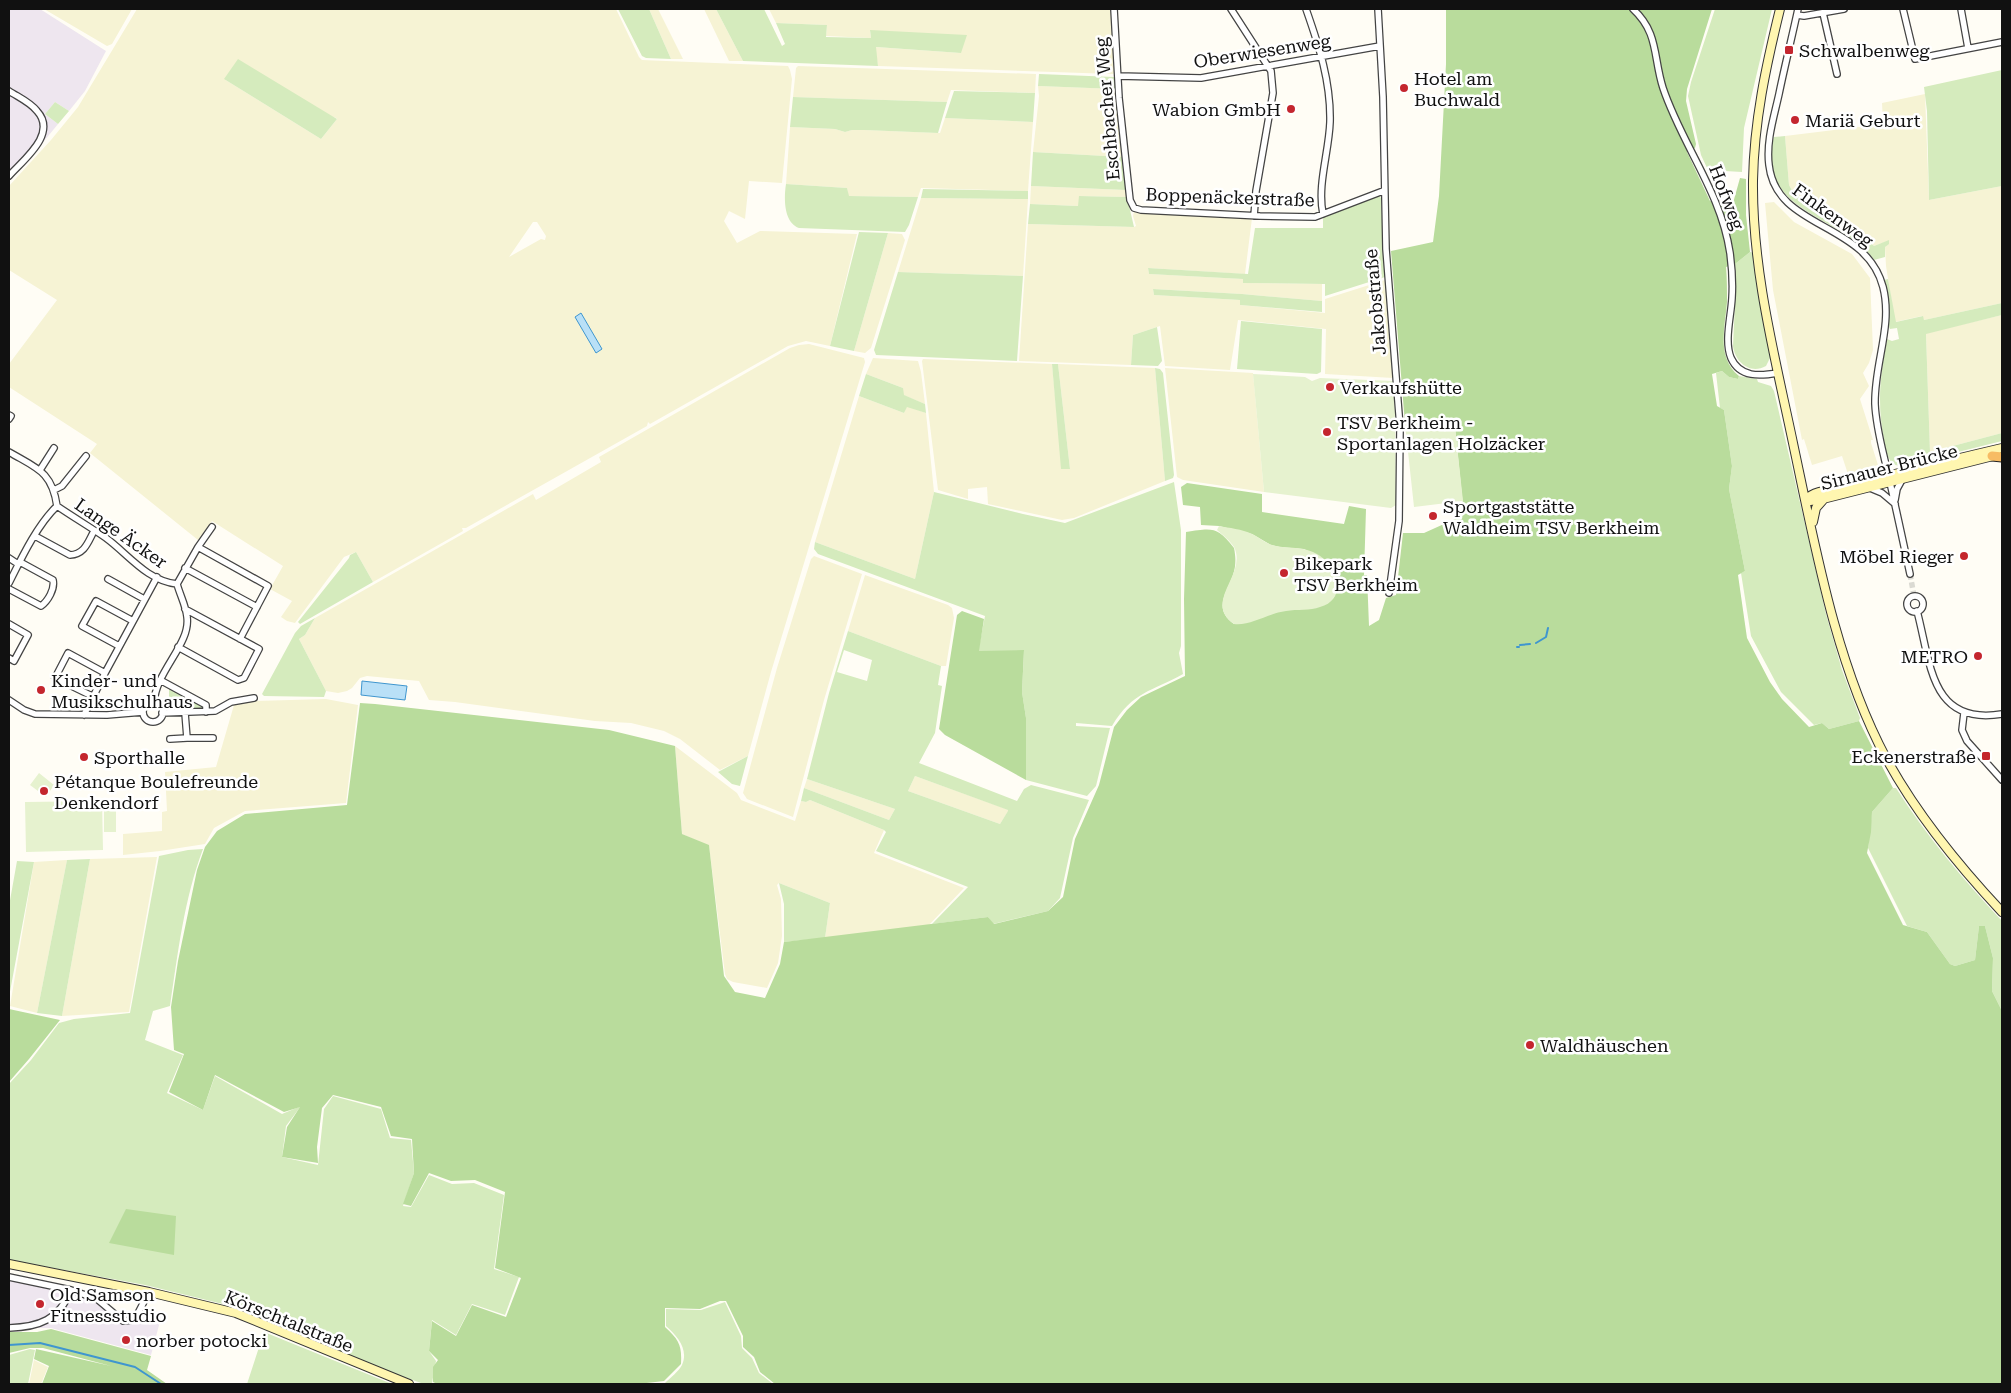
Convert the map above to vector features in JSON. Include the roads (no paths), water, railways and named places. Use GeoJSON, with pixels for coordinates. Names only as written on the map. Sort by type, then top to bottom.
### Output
{"type":"FeatureCollection","features":[{"type":"Feature","properties":{"kind":"highway"},"geometry":{"type":"LineString","coordinates":[[1992,456],[2002,455]]}},
{"type":"Feature","properties":{"kind":"main road"},"geometry":{"type":"LineString","coordinates":[[1780,9],[1759,105],[1753,182],[1754,230],[1759,273],[1778,373],[1812,526],[1842,647],[1858,697],[1876,739],[1902,786],[1934,833],[2002,912]]}},
{"type":"Feature","properties":{"kind":"main road","name":"Sirnauer Brücke"},"geometry":{"type":"LineString","coordinates":[[1824,495],[1846,487],[1889,478],[2002,448]]}},
{"type":"Feature","properties":{"kind":"main road","name":"Sirnauer Brücke"},"geometry":{"type":"LineString","coordinates":[[1806,499],[1865,487],[1889,478],[1904,477],[1992,456]]}},
{"type":"Feature","properties":{"kind":"main road"},"geometry":{"type":"LineString","coordinates":[[1801,480],[1810,489],[1824,495],[1816,508],[1812,526]]}},
{"type":"Feature","properties":{"kind":"main road","name":"Körschtalstraße"},"geometry":{"type":"LineString","coordinates":[[9,1264],[148,1292],[236,1313],[409,1384]]}},
{"type":"Feature","properties":{"kind":"street","name":"Eschbacher Weg"},"geometry":{"type":"LineString","coordinates":[[1114,9],[1118,76],[1129,193],[1132,206]]}},
{"type":"Feature","properties":{"kind":"street"},"geometry":{"type":"LineString","coordinates":[[1230,9],[1269,66],[1273,76],[1273,93],[1256,191],[1254,216]]}},
{"type":"Feature","properties":{"kind":"street"},"geometry":{"type":"LineString","coordinates":[[1306,9],[1322,56],[1329,97],[1330,116],[1321,199],[1324,214]]}},
{"type":"Feature","properties":{"kind":"street","name":"Jakobstraße"},"geometry":{"type":"LineString","coordinates":[[1378,9],[1383,107],[1386,261],[1400,427],[1399,521],[1389,593]]}},
{"type":"Feature","properties":{"kind":"street","name":"Hofweg"},"geometry":{"type":"LineString","coordinates":[[1633,9],[1649,28],[1666,97],[1711,188],[1726,231],[1731,260],[1732,286],[1728,342],[1731,358],[1739,368],[1747,373],[1760,375],[1778,373]]}},
{"type":"Feature","properties":{"kind":"street"},"geometry":{"type":"LineString","coordinates":[[1797,12],[1804,16],[1844,9]]}},
{"type":"Feature","properties":{"kind":"street"},"geometry":{"type":"LineString","coordinates":[[1904,9],[1914,59],[2002,42]]}},
{"type":"Feature","properties":{"kind":"street"},"geometry":{"type":"LineString","coordinates":[[1961,9],[1968,48]]}},
{"type":"Feature","properties":{"kind":"street"},"geometry":{"type":"LineString","coordinates":[[1825,11],[1837,74]]}},
{"type":"Feature","properties":{"kind":"street","name":"Finkenweg"},"geometry":{"type":"LineString","coordinates":[[1797,12],[1770,139],[1768,154],[1770,171],[1774,184],[1786,202],[1858,247],[1873,265],[1880,280],[1885,297],[1886,317],[1877,373],[1876,422],[1910,574]]}},
{"type":"Feature","properties":{"kind":"street","name":"Oberwiesenweg"},"geometry":{"type":"LineString","coordinates":[[1118,76],[1201,78],[1380,46]]}},
{"type":"Feature","properties":{"kind":"street"},"geometry":{"type":"LineString","coordinates":[[9,91],[37,111],[42,119],[44,128],[37,144],[9,176]]}},
{"type":"Feature","properties":{"kind":"street","name":"Boppenäckerstraße"},"geometry":{"type":"LineString","coordinates":[[1132,206],[1141,210],[1309,217],[1324,214],[1384,191]]}},
{"type":"Feature","properties":{"kind":"street"},"geometry":{"type":"LineString","coordinates":[[9,415],[11,416],[9,420]]}},
{"type":"Feature","properties":{"kind":"street"},"geometry":{"type":"LineString","coordinates":[[40,470],[54,448]]}},
{"type":"Feature","properties":{"kind":"street","name":"Lange Äcker"},"geometry":{"type":"LineString","coordinates":[[9,452],[40,470],[49,479],[54,490],[57,506],[107,539],[135,564],[157,578],[168,583],[177,584],[187,618],[186,631],[156,688],[154,703]]}},
{"type":"Feature","properties":{"kind":"street","name":"Lange Äcker"},"geometry":{"type":"LineString","coordinates":[[54,490],[62,486],[86,456]]}},
{"type":"Feature","properties":{"kind":"street"},"geometry":{"type":"LineString","coordinates":[[1895,504],[1897,490],[1904,477]]}},
{"type":"Feature","properties":{"kind":"street"},"geometry":{"type":"LineString","coordinates":[[1865,487],[1882,493],[1895,504]]}},
{"type":"Feature","properties":{"kind":"street"},"geometry":{"type":"LineString","coordinates":[[9,583],[35,536],[50,512],[57,506]]}},
{"type":"Feature","properties":{"kind":"street"},"geometry":{"type":"LineString","coordinates":[[177,584],[185,568],[212,527]]}},
{"type":"Feature","properties":{"kind":"street"},"geometry":{"type":"LineString","coordinates":[[35,536],[70,555],[77,554],[83,550],[94,531]]}},
{"type":"Feature","properties":{"kind":"street"},"geometry":{"type":"LineString","coordinates":[[198,547],[268,586],[240,638]]}},
{"type":"Feature","properties":{"kind":"street"},"geometry":{"type":"LineString","coordinates":[[9,558],[53,580],[54,587],[46,603],[41,606],[9,589]]}},
{"type":"Feature","properties":{"kind":"street"},"geometry":{"type":"LineString","coordinates":[[185,568],[257,607]]}},
{"type":"Feature","properties":{"kind":"street"},"geometry":{"type":"LineString","coordinates":[[84,715],[92,696],[157,578]]}},
{"type":"Feature","properties":{"kind":"street"},"geometry":{"type":"LineString","coordinates":[[108,579],[144,599]]}},
{"type":"Feature","properties":{"kind":"street"},"geometry":{"type":"LineString","coordinates":[[119,646],[82,626],[96,601],[133,621]]}},
{"type":"Feature","properties":{"kind":"street"},"geometry":{"type":"LineString","coordinates":[[178,647],[238,680],[244,678],[259,649],[185,609]]}},
{"type":"Feature","properties":{"kind":"street"},"geometry":{"type":"LineString","coordinates":[[1917,611],[1930,667],[1937,686],[1951,705],[1964,713],[1986,717],[2002,714]]}},
{"type":"Feature","properties":{"kind":"street"},"geometry":{"type":"LineString","coordinates":[[9,624],[28,635],[14,661],[9,658]]}},
{"type":"Feature","properties":{"kind":"street"},"geometry":{"type":"LineString","coordinates":[[92,696],[55,678],[68,653],[105,672]]}},
{"type":"Feature","properties":{"kind":"street"},"geometry":{"type":"LineString","coordinates":[[160,680],[206,705],[206,712]]}},
{"type":"Feature","properties":{"kind":"street"},"geometry":{"type":"LineString","coordinates":[[162,713],[215,711],[231,702],[254,698]]}},
{"type":"Feature","properties":{"kind":"street"},"geometry":{"type":"LineString","coordinates":[[9,700],[24,710],[36,714],[84,715],[143,712]]}},
{"type":"Feature","properties":{"kind":"street"},"geometry":{"type":"LineString","coordinates":[[154,703],[161,708],[162,713],[159,720],[153,722],[145,718],[143,712],[148,704],[154,703]]}},
{"type":"Feature","properties":{"kind":"street"},"geometry":{"type":"LineString","coordinates":[[186,713],[187,738]]}},
{"type":"Feature","properties":{"kind":"street"},"geometry":{"type":"LineString","coordinates":[[1964,713],[1962,730],[1967,741],[2002,780]]}},
{"type":"Feature","properties":{"kind":"street"},"geometry":{"type":"LineString","coordinates":[[170,740],[212,738]]}},
{"type":"Feature","properties":{"kind":"street"},"geometry":{"type":"LineString","coordinates":[[9,1277],[71,1290],[97,1299],[123,1321],[132,1320],[136,1317],[148,1292]]}},
{"type":"Feature","properties":{"kind":"street"},"geometry":{"type":"LineString","coordinates":[[9,1328],[30,1328],[50,1319],[61,1309],[71,1290]]}},
{"type":"Feature","properties":{"kind":"water"},"geometry":{"type":"Polygon","coordinates":[[[581,313],[602,349],[596,353],[575,317],[581,313]]]}},
{"type":"Feature","properties":{"kind":"water"},"geometry":{"type":"Polygon","coordinates":[[[362,681],[407,686],[405,700],[361,695],[362,681]]]}},
{"type":"Feature","properties":{"kind":"waterway"},"geometry":{"type":"LineString","coordinates":[[1536,643],[1546,637],[1548,628]]}},
{"type":"Feature","properties":{"kind":"waterway"},"geometry":{"type":"LineString","coordinates":[[1520,645],[1530,644]]}},
{"type":"Feature","properties":{"kind":"waterway"},"geometry":{"type":"LineString","coordinates":[[9,1345],[40,1343],[135,1367],[161,1384]]}},
{"type":"Feature","properties":{"kind":"tunnel"},"geometry":{"type":"LineString","coordinates":[[1910,574],[1914,596]]}},
{"type":"Feature","properties":{"kind":"place","name":"Schwalbenweg"},"geometry":{"type":"Point","coordinates":[1789,50]}},
{"type":"Feature","properties":{"kind":"place","name":"Hotel am Buchwald"},"geometry":{"type":"Point","coordinates":[1404,88]}},
{"type":"Feature","properties":{"kind":"place","name":"Wabion GmbH"},"geometry":{"type":"Point","coordinates":[1291,109]}},
{"type":"Feature","properties":{"kind":"place","name":"Mariä Geburt"},"geometry":{"type":"Point","coordinates":[1795,120]}},
{"type":"Feature","properties":{"kind":"place","name":"Verkaufshütte"},"geometry":{"type":"Point","coordinates":[1330,387]}},
{"type":"Feature","properties":{"kind":"place","name":"TSV Berkheim - Sportanlagen Holzäcker"},"geometry":{"type":"Point","coordinates":[1327,432]}},
{"type":"Feature","properties":{"kind":"place","name":"Sportgaststätte Waldheim TSV Berkheim"},"geometry":{"type":"Point","coordinates":[1433,516]}},
{"type":"Feature","properties":{"kind":"place","name":"Möbel Rieger"},"geometry":{"type":"Point","coordinates":[1964,556]}},
{"type":"Feature","properties":{"kind":"place","name":"Bikepark TSV Berkheim"},"geometry":{"type":"Point","coordinates":[1284,573]}},
{"type":"Feature","properties":{"kind":"place","name":"METRO"},"geometry":{"type":"Point","coordinates":[1978,656]}},
{"type":"Feature","properties":{"kind":"place","name":"Kinder- und Musikschulhaus"},"geometry":{"type":"Point","coordinates":[41,690]}},
{"type":"Feature","properties":{"kind":"place","name":"Eckenerstraße"},"geometry":{"type":"Point","coordinates":[1986,756]}},
{"type":"Feature","properties":{"kind":"place","name":"Sporthalle"},"geometry":{"type":"Point","coordinates":[84,757]}},
{"type":"Feature","properties":{"kind":"place","name":"Pétanque Boulefreunde Denkendorf"},"geometry":{"type":"Point","coordinates":[44,791]}},
{"type":"Feature","properties":{"kind":"place","name":"Waldhäuschen"},"geometry":{"type":"Point","coordinates":[1530,1045]}},
{"type":"Feature","properties":{"kind":"place","name":"Old Samson Fitnessstudio"},"geometry":{"type":"Point","coordinates":[40,1304]}},
{"type":"Feature","properties":{"kind":"place","name":"norber potocki"},"geometry":{"type":"Point","coordinates":[126,1340]}}]}
